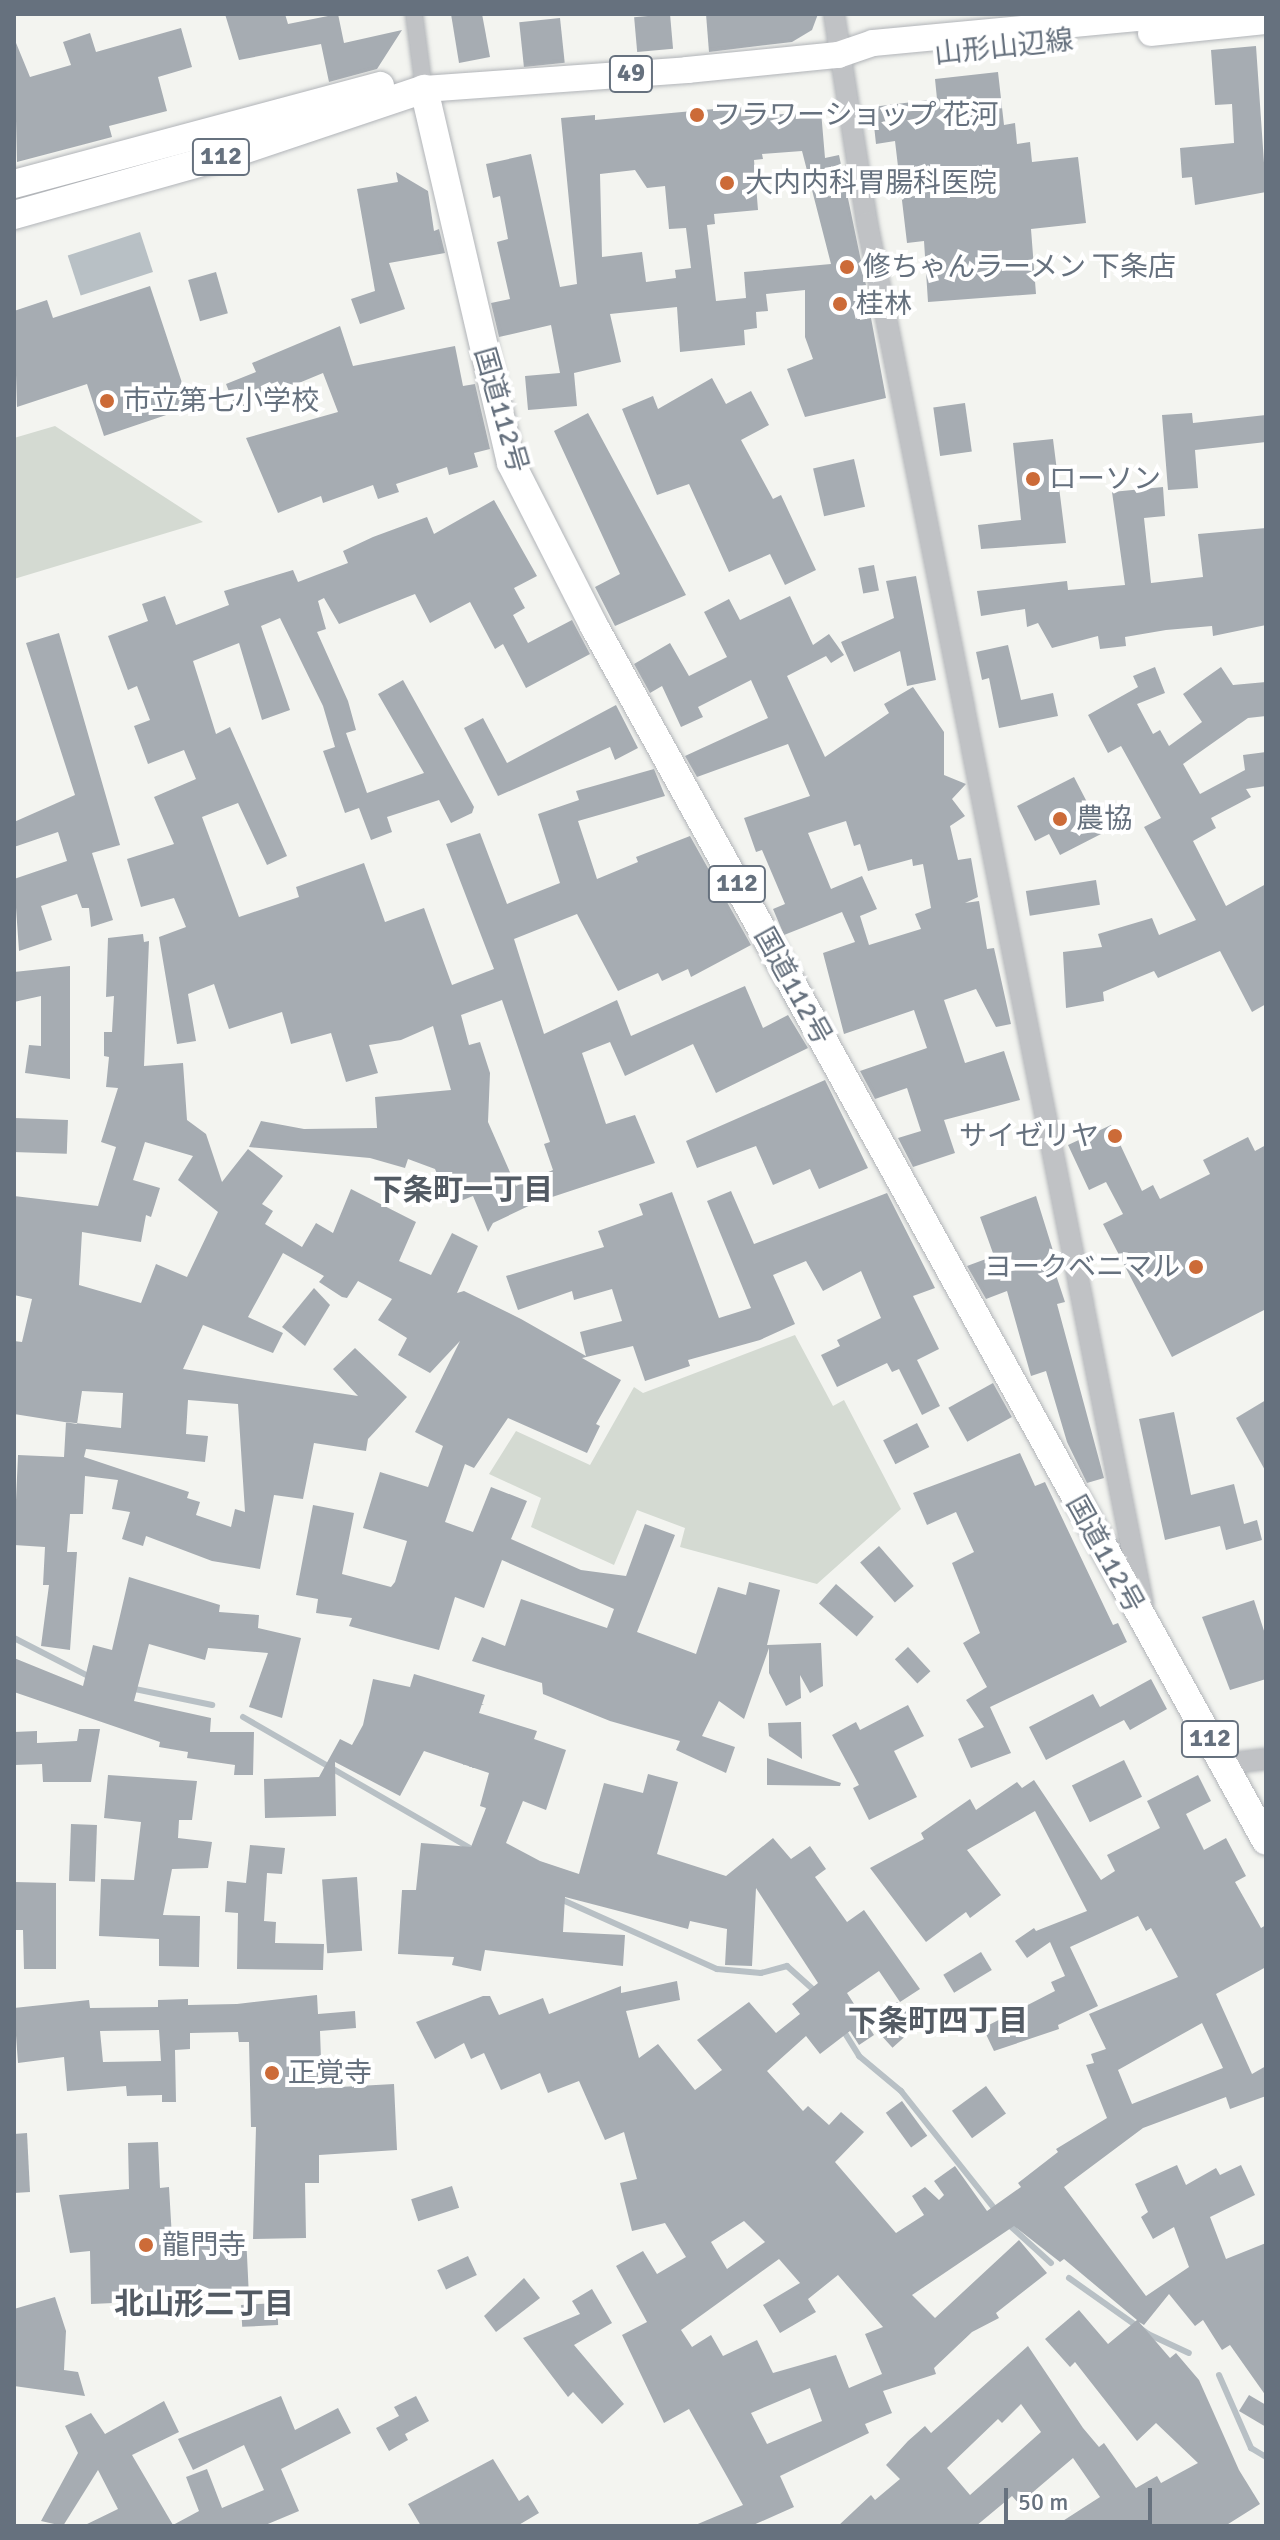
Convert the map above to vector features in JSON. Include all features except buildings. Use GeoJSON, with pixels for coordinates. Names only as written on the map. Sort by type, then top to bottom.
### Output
{"type":"FeatureCollection","features":[{"type":"Feature","properties":{"kind":"highway","name":"112"},"geometry":{"type":"LineString","coordinates":[[14,184],[385,85],[424,89]]}},
{"type":"Feature","properties":{"kind":"highway","name":"112"},"geometry":{"type":"LineString","coordinates":[[14,215],[231,154],[424,89]]}},
{"type":"Feature","properties":{"kind":"highway","name":"国道112号"},"geometry":{"type":"LineString","coordinates":[[424,89],[511,463],[594,626],[1266,1841]]}},
{"type":"Feature","properties":{"kind":"main road","name":"山形山辺線"},"geometry":{"type":"LineString","coordinates":[[838,55],[873,43],[1177,14]]}},
{"type":"Feature","properties":{"kind":"main road","name":"山形山辺線"},"geometry":{"type":"LineString","coordinates":[[424,89],[838,55],[874,60],[1266,21]]}},
{"type":"Feature","properties":{"kind":"street"},"geometry":{"type":"LineString","coordinates":[[414,14],[424,89]]}},
{"type":"Feature","properties":{"kind":"street"},"geometry":{"type":"LineString","coordinates":[[834,14],[838,55],[929,541],[1152,1639]]}},
{"type":"Feature","properties":{"kind":"street"},"geometry":{"type":"LineString","coordinates":[[1224,1764],[1266,1759]]}},
{"type":"Feature","properties":{"kind":"shaded area"},"geometry":{"type":"Polygon","coordinates":[[[140,232],[153,272],[81,295],[68,255],[140,232]]]}},
{"type":"Feature","properties":{"kind":"shaded area"},"geometry":{"type":"Polygon","coordinates":[[[55,426],[203,522],[14,579],[14,438],[55,426]]]}},
{"type":"Feature","properties":{"kind":"shaded area"},"geometry":{"type":"Polygon","coordinates":[[[795,1335],[833,1406],[844,1400],[901,1509],[817,1584],[680,1547],[685,1528],[637,1510],[614,1565],[531,1527],[541,1498],[489,1474],[516,1431],[590,1465],[634,1387],[643,1393],[795,1335]]]}},
{"type":"Feature","properties":{"kind":"waterway"},"geometry":{"type":"LineString","coordinates":[[14,1638],[92,1678]]}},
{"type":"Feature","properties":{"kind":"waterway"},"geometry":{"type":"LineString","coordinates":[[130,1688],[212,1705]]}},
{"type":"Feature","properties":{"kind":"waterway"},"geometry":{"type":"LineString","coordinates":[[243,1717],[475,1851]]}},
{"type":"Feature","properties":{"kind":"waterway"},"geometry":{"type":"LineString","coordinates":[[558,1898],[717,1969],[761,1973],[787,1966],[816,1992]]}},
{"type":"Feature","properties":{"kind":"waterway"},"geometry":{"type":"LineString","coordinates":[[843,2030],[859,2056],[901,2091],[998,2213]]}},
{"type":"Feature","properties":{"kind":"waterway"},"geometry":{"type":"LineString","coordinates":[[1008,2224],[1051,2263]]}},
{"type":"Feature","properties":{"kind":"waterway"},"geometry":{"type":"LineString","coordinates":[[1069,2278],[1148,2334],[1189,2353]]}},
{"type":"Feature","properties":{"kind":"waterway"},"geometry":{"type":"LineString","coordinates":[[1219,2375],[1251,2448],[1266,2457]]}},
{"type":"Feature","properties":{"kind":"place","name":"フラワーショップ 花河"},"geometry":{"type":"Point","coordinates":[697,115]}},
{"type":"Feature","properties":{"kind":"place","name":"大内内科胃腸科医院"},"geometry":{"type":"Point","coordinates":[727,183]}},
{"type":"Feature","properties":{"kind":"place","name":"修ちゃんラーメン 下条店"},"geometry":{"type":"Point","coordinates":[847,267]}},
{"type":"Feature","properties":{"kind":"place","name":"桂林"},"geometry":{"type":"Point","coordinates":[840,304]}},
{"type":"Feature","properties":{"kind":"place","name":"市立第七小学校"},"geometry":{"type":"Point","coordinates":[107,401]}},
{"type":"Feature","properties":{"kind":"place","name":"ローソン"},"geometry":{"type":"Point","coordinates":[1033,479]}},
{"type":"Feature","properties":{"kind":"place","name":"農協"},"geometry":{"type":"Point","coordinates":[1060,819]}},
{"type":"Feature","properties":{"kind":"place","name":"サイゼリヤ"},"geometry":{"type":"Point","coordinates":[1115,1136]}},
{"type":"Feature","properties":{"kind":"place","name":"ヨークベニマル"},"geometry":{"type":"Point","coordinates":[1196,1267]}},
{"type":"Feature","properties":{"kind":"place","name":"正覚寺"},"geometry":{"type":"Point","coordinates":[272,2073]}},
{"type":"Feature","properties":{"kind":"place","name":"龍門寺"},"geometry":{"type":"Point","coordinates":[146,2245]}},
{"type":"Feature","properties":{"kind":"district","name":"下条町一丁目"},"geometry":{"type":"Point","coordinates":[463,1191]}},
{"type":"Feature","properties":{"kind":"district","name":"下条町四丁目"},"geometry":{"type":"Point","coordinates":[938,2022]}},
{"type":"Feature","properties":{"kind":"district","name":"北山形二丁目"},"geometry":{"type":"Point","coordinates":[204,2305]}}]}
